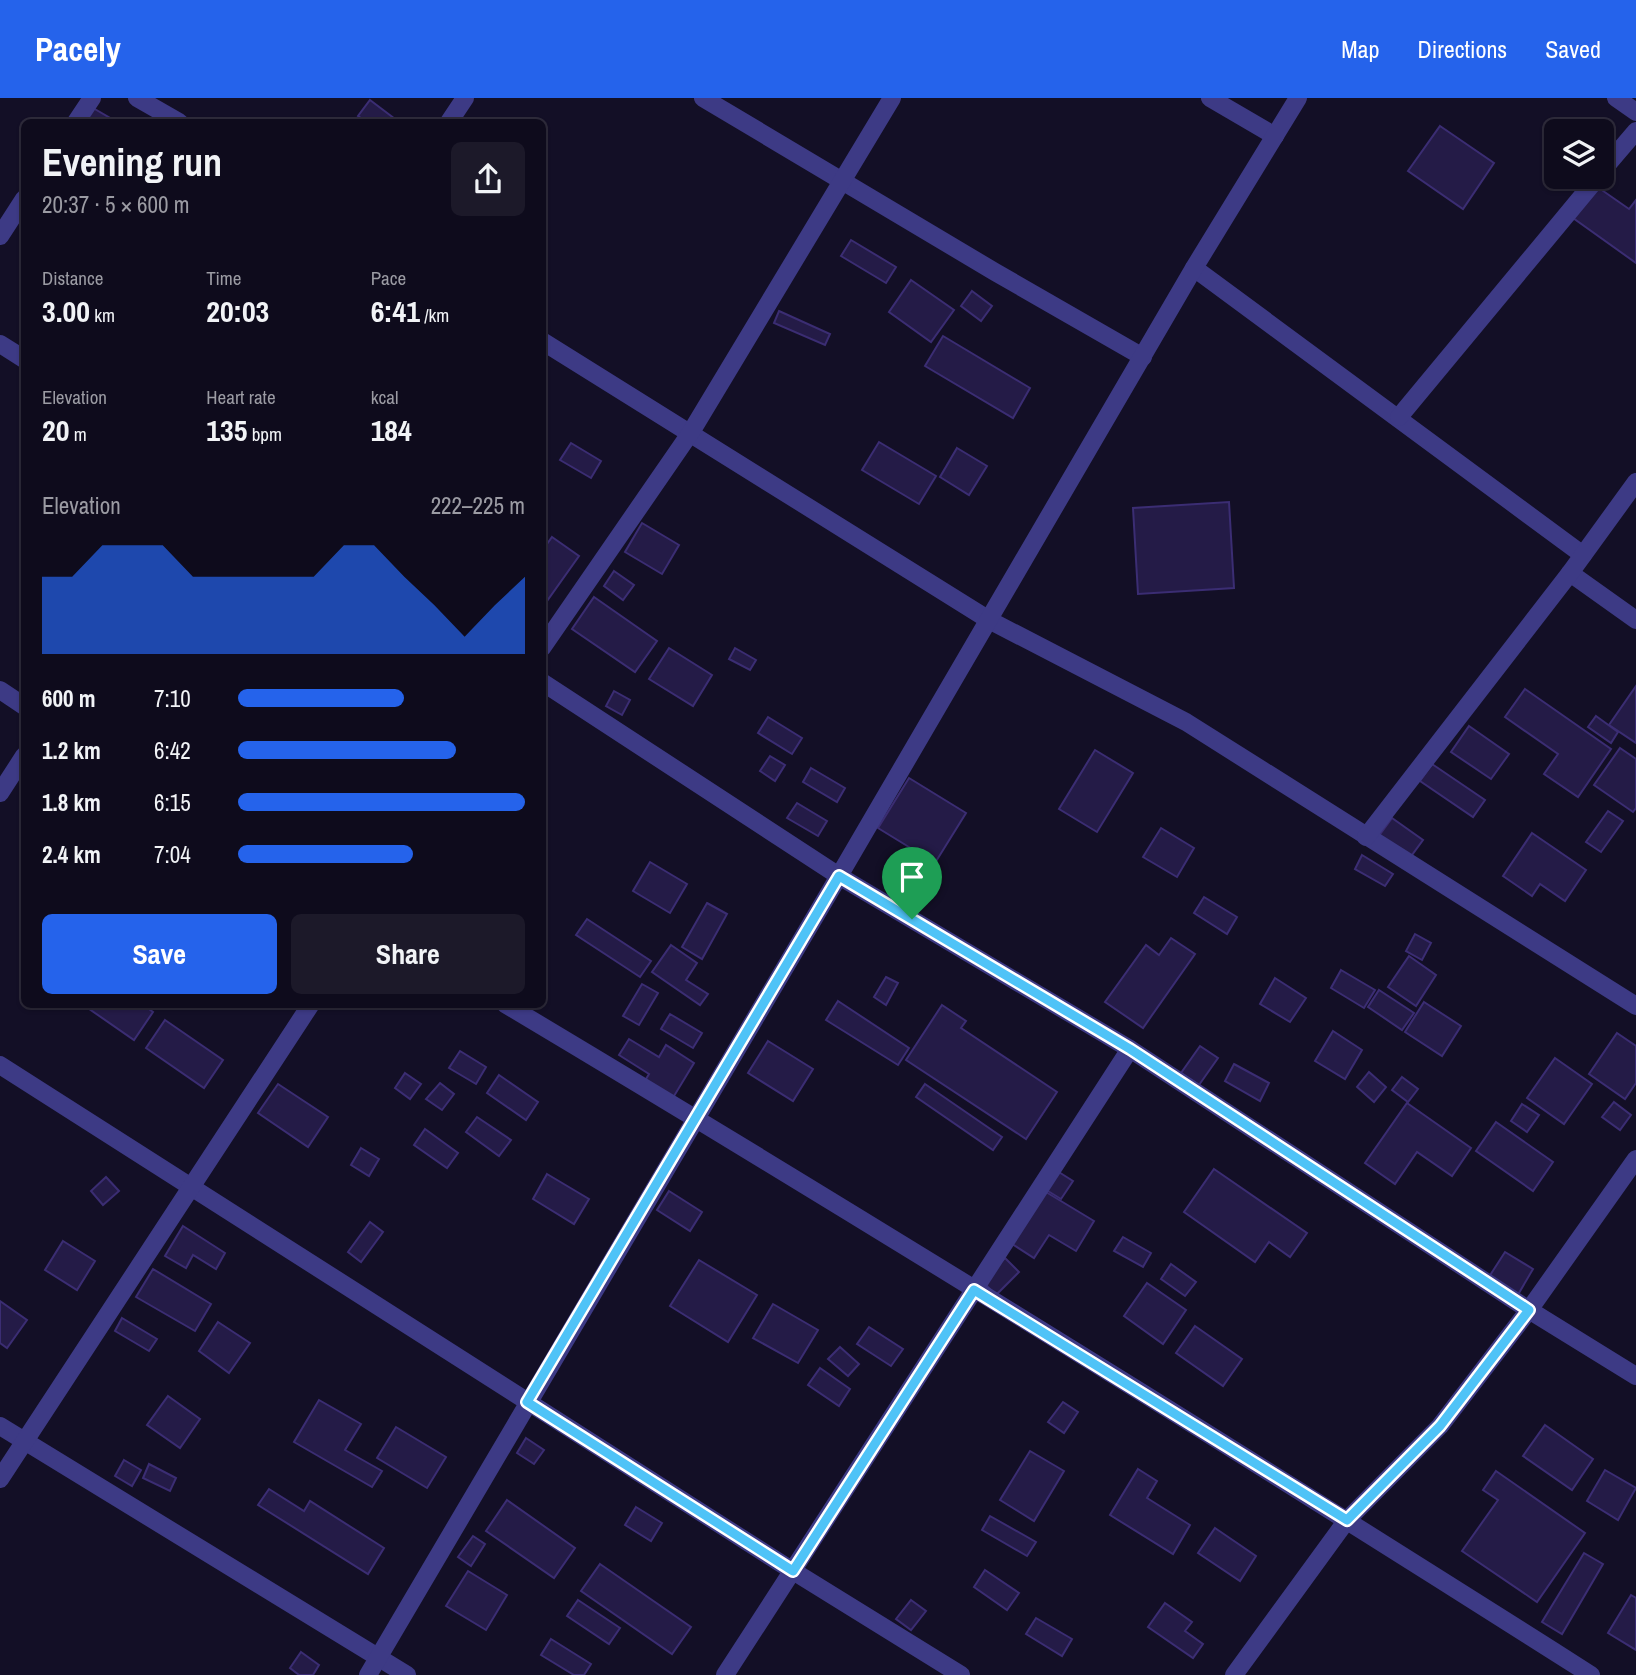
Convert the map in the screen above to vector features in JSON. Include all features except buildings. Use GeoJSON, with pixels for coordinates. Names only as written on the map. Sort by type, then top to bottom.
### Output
{"type":"FeatureCollection","features":[{"type":"Feature","properties":{"kind":"street"},"geometry":{"type":"LineString","coordinates":[[78,119],[92,98]]}},
{"type":"Feature","properties":{"kind":"street"},"geometry":{"type":"LineString","coordinates":[[137,98],[174,119]]}},
{"type":"Feature","properties":{"kind":"street"},"geometry":{"type":"LineString","coordinates":[[451,119],[465,98]]}},
{"type":"Feature","properties":{"kind":"street"},"geometry":{"type":"LineString","coordinates":[[703,98],[1143,357]]}},
{"type":"Feature","properties":{"kind":"street"},"geometry":{"type":"LineString","coordinates":[[546,642],[691,432],[844,182],[892,98]]}},
{"type":"Feature","properties":{"kind":"street"},"geometry":{"type":"LineString","coordinates":[[1210,98],[1275,136]]}},
{"type":"Feature","properties":{"kind":"street"},"geometry":{"type":"LineString","coordinates":[[368,1675],[1194,268],[1298,98]]}},
{"type":"Feature","properties":{"kind":"street"},"geometry":{"type":"LineString","coordinates":[[1616,98],[1636,112]]}},
{"type":"Feature","properties":{"kind":"street"},"geometry":{"type":"LineString","coordinates":[[1614,157],[1636,131]]}},
{"type":"Feature","properties":{"kind":"street"},"geometry":{"type":"LineString","coordinates":[[1399,417],[1588,189]]}},
{"type":"Feature","properties":{"kind":"street"},"geometry":{"type":"LineString","coordinates":[[0,236],[21,204]]}},
{"type":"Feature","properties":{"kind":"street"},"geometry":{"type":"LineString","coordinates":[[1194,268],[1583,555]]}},
{"type":"Feature","properties":{"kind":"street"},"geometry":{"type":"LineString","coordinates":[[546,343],[989,620],[1186,722],[1636,1006]]}},
{"type":"Feature","properties":{"kind":"street"},"geometry":{"type":"LineString","coordinates":[[0,344],[21,357]]}},
{"type":"Feature","properties":{"kind":"street"},"geometry":{"type":"LineString","coordinates":[[1366,837],[1570,573],[1636,482]]}},
{"type":"Feature","properties":{"kind":"street"},"geometry":{"type":"LineString","coordinates":[[1570,573],[1636,620]]}},
{"type":"Feature","properties":{"kind":"street"},"geometry":{"type":"LineString","coordinates":[[546,685],[839,876],[1130,1049],[1529,1310],[1636,1376]]}},
{"type":"Feature","properties":{"kind":"street"},"geometry":{"type":"LineString","coordinates":[[0,691],[21,704]]}},
{"type":"Feature","properties":{"kind":"street"},"geometry":{"type":"LineString","coordinates":[[0,793],[21,761]]}},
{"type":"Feature","properties":{"kind":"street"},"geometry":{"type":"LineString","coordinates":[[0,1479],[308,1008]]}},
{"type":"Feature","properties":{"kind":"street"},"geometry":{"type":"LineString","coordinates":[[512,1008],[696,1118],[1347,1520],[1591,1675]]}},
{"type":"Feature","properties":{"kind":"street"},"geometry":{"type":"LineString","coordinates":[[725,1675],[1130,1049]]}},
{"type":"Feature","properties":{"kind":"street"},"geometry":{"type":"LineString","coordinates":[[0,1065],[793,1571],[961,1675]]}},
{"type":"Feature","properties":{"kind":"street"},"geometry":{"type":"LineString","coordinates":[[1234,1675],[1347,1520],[1440,1426],[1529,1310],[1636,1159]]}},
{"type":"Feature","properties":{"kind":"street"},"geometry":{"type":"LineString","coordinates":[[0,1426],[407,1675]]}},
{"type":"Feature","properties":{"kind":"route"},"geometry":{"type":"LineString","coordinates":[[839,876],[912,919],[1130,1049],[1529,1310],[1440,1426],[1347,1520],[974,1290],[793,1571],[527,1402],[839,876]]}}]}
